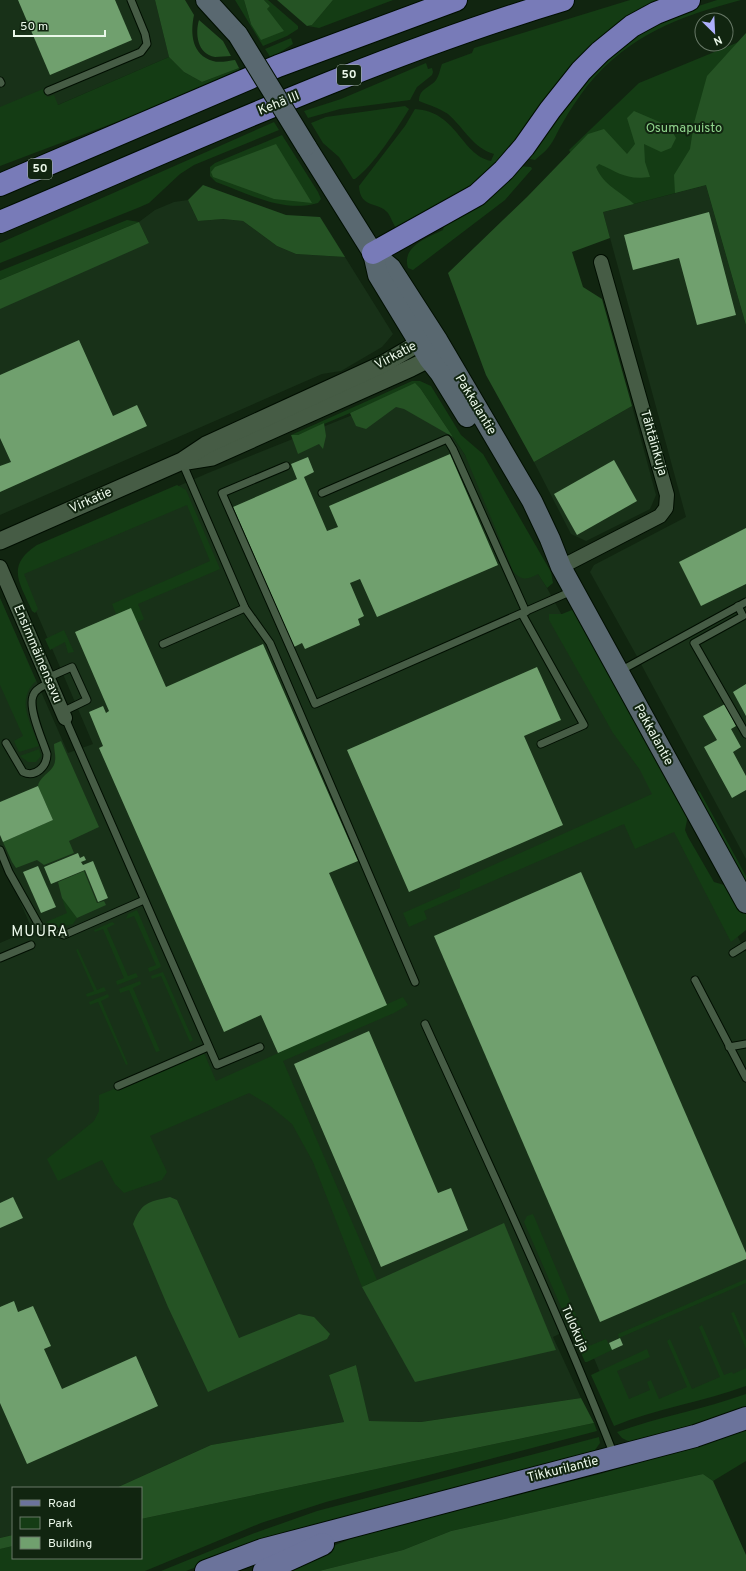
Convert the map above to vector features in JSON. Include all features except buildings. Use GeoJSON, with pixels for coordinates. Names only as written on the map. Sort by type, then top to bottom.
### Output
{"type":"FeatureCollection","features":[{"type":"Feature","properties":{"kind":"highway","name":"50"},"geometry":{"type":"LineString","coordinates":[[0,185],[278,66],[456,0]]}},
{"type":"Feature","properties":{"kind":"highway","name":"Kehä III"},"geometry":{"type":"LineString","coordinates":[[0,222],[235,122],[415,49],[563,0]]}},
{"type":"Feature","properties":{"kind":"highway"},"geometry":{"type":"LineString","coordinates":[[373,253],[477,195],[504,170],[524,146],[576,76],[600,52],[632,26],[656,13],[689,0]]}},
{"type":"Feature","properties":{"kind":"main road","name":"Pakkalantie"},"geometry":{"type":"LineString","coordinates":[[206,0],[238,35]]}},
{"type":"Feature","properties":{"kind":"main road","name":"Pakkalantie"},"geometry":{"type":"LineString","coordinates":[[217,0],[373,253],[391,268],[429,348],[532,502],[550,539],[561,567],[746,902]]}},
{"type":"Feature","properties":{"kind":"main road","name":"Tikkurilantie"},"geometry":{"type":"LineString","coordinates":[[206,1571],[262,1550],[695,1436],[746,1418]]}},
{"type":"Feature","properties":{"kind":"main road","name":"Tikkurilantie"},"geometry":{"type":"LineString","coordinates":[[264,1571],[379,1519]]}},
{"type":"Feature","properties":{"kind":"street","name":"Tähtäinkuja"},"geometry":{"type":"LineString","coordinates":[[561,567],[660,516],[666,508],[667,495],[602,262]]}},
{"type":"Feature","properties":{"kind":"street","name":"Virkatie"},"geometry":{"type":"LineString","coordinates":[[0,541],[182,462],[206,445],[384,364],[429,348]]}},
{"type":"Feature","properties":{"kind":"street","name":"Ensimmäinensavu"},"geometry":{"type":"LineString","coordinates":[[0,568],[64,715]]}},
{"type":"Feature","properties":{"kind":"lane"},"geometry":{"type":"LineString","coordinates":[[48,92],[141,52],[147,44],[145,34],[131,0]]}},
{"type":"Feature","properties":{"kind":"lane"},"geometry":{"type":"LineString","coordinates":[[322,493],[447,439],[453,449],[524,613],[584,725],[541,744]]}},
{"type":"Feature","properties":{"kind":"lane"},"geometry":{"type":"LineString","coordinates":[[182,462],[245,608],[270,644],[415,982]]}},
{"type":"Feature","properties":{"kind":"lane"},"geometry":{"type":"LineString","coordinates":[[286,466],[222,493],[315,704],[574,590]]}},
{"type":"Feature","properties":{"kind":"lane"},"geometry":{"type":"LineString","coordinates":[[619,672],[746,602]]}},
{"type":"Feature","properties":{"kind":"lane"},"geometry":{"type":"LineString","coordinates":[[738,606],[743,616],[694,643],[746,734]]}},
{"type":"Feature","properties":{"kind":"lane"},"geometry":{"type":"LineString","coordinates":[[163,644],[245,608]]}},
{"type":"Feature","properties":{"kind":"lane"},"geometry":{"type":"LineString","coordinates":[[6,743],[23,772],[27,774],[35,773],[42,769],[47,761],[47,754],[32,706],[33,696],[38,689],[49,680],[72,667],[87,700],[64,715],[208,1047],[218,1065],[260,1047]]}},
{"type":"Feature","properties":{"kind":"lane"},"geometry":{"type":"LineString","coordinates":[[0,850],[9,872],[40,927],[64,935],[144,900]]}},
{"type":"Feature","properties":{"kind":"lane"},"geometry":{"type":"LineString","coordinates":[[0,958],[31,944]]}},
{"type":"Feature","properties":{"kind":"lane"},"geometry":{"type":"LineString","coordinates":[[733,953],[746,945]]}},
{"type":"Feature","properties":{"kind":"lane"},"geometry":{"type":"LineString","coordinates":[[695,980],[746,1078]]}},
{"type":"Feature","properties":{"kind":"lane","name":"Tulokuja"},"geometry":{"type":"LineString","coordinates":[[425,1024],[510,1212],[615,1457]]}},
{"type":"Feature","properties":{"kind":"lane"},"geometry":{"type":"LineString","coordinates":[[729,1047],[746,1044]]}},
{"type":"Feature","properties":{"kind":"lane"},"geometry":{"type":"LineString","coordinates":[[118,1086],[208,1047]]}},
{"type":"Feature","properties":{"kind":"shaded area"},"geometry":{"type":"Polygon","coordinates":[[[0,0],[155,0],[169,57],[51,108],[0,123],[0,0]]]}},
{"type":"Feature","properties":{"kind":"shaded area"},"geometry":{"type":"Polygon","coordinates":[[[706,185],[746,325],[746,859],[590,572],[594,565],[686,517],[603,212],[706,185]]]}},
{"type":"Feature","properties":{"kind":"shaded area"},"geometry":{"type":"Polygon","coordinates":[[[188,200],[198,221],[223,219],[243,221],[277,246],[296,254],[345,257],[393,334],[382,347],[341,371],[322,374],[0,515],[0,285],[149,243],[139,222],[155,210],[174,202],[188,200]]]}},
{"type":"Feature","properties":{"kind":"shaded area"},"geometry":{"type":"Polygon","coordinates":[[[420,388],[465,455],[547,588],[746,952],[746,1378],[640,1411],[603,1380],[580,1324],[553,1337],[581,1398],[421,1422],[368,1421],[356,1365],[329,1375],[344,1422],[211,1445],[118,1487],[12,1487],[12,1535],[0,1538],[0,943],[32,929],[0,856],[0,598],[68,753],[93,744],[20,574],[31,551],[208,473],[420,388]]]}},
{"type":"Feature","properties":{"kind":"shaded area"},"geometry":{"type":"Polygon","coordinates":[[[632,406],[656,495],[650,509],[586,541],[571,534],[534,462],[632,406]]]}},
{"type":"Feature","properties":{"kind":"green space"},"geometry":{"type":"Polygon","coordinates":[[[155,0],[185,0],[194,15],[192,29],[194,43],[197,49],[206,58],[215,62],[235,60],[239,68],[202,82],[184,72],[169,57],[155,0]]]}},
{"type":"Feature","properties":{"kind":"green space"},"geometry":{"type":"Polygon","coordinates":[[[235,0],[244,0],[251,24],[270,6],[264,0],[268,0],[298,26],[298,29],[287,36],[263,46],[235,0]]]}},
{"type":"Feature","properties":{"kind":"green space"},"geometry":{"type":"Polygon","coordinates":[[[244,0],[264,0],[270,6],[267,9],[284,31],[261,40],[251,24],[244,0]]]}},
{"type":"Feature","properties":{"kind":"green space"},"geometry":{"type":"Polygon","coordinates":[[[277,0],[333,0],[312,25],[307,26],[277,0]]]}},
{"type":"Feature","properties":{"kind":"green space"},"geometry":{"type":"Polygon","coordinates":[[[333,0],[393,0],[319,28],[308,26],[312,25],[333,0]]]}},
{"type":"Feature","properties":{"kind":"green space"},"geometry":{"type":"Polygon","coordinates":[[[630,0],[676,0],[656,8],[501,168],[397,231],[388,213],[384,209],[370,204],[363,198],[360,193],[359,186],[405,126],[415,109],[429,112],[441,117],[472,150],[481,157],[491,161],[494,154],[480,147],[474,142],[448,114],[438,108],[419,101],[421,93],[434,83],[442,64],[472,53],[474,48],[630,0]]]}},
{"type":"Feature","properties":{"kind":"green space"},"geometry":{"type":"Polygon","coordinates":[[[717,0],[741,0],[699,12],[694,12],[694,14],[656,30],[638,40],[620,53],[603,68],[587,86],[571,109],[547,150],[535,160],[526,158],[591,72],[650,26],[683,11],[717,0]]]}},
{"type":"Feature","properties":{"kind":"green space"},"geometry":{"type":"Polygon","coordinates":[[[199,20],[223,41],[231,56],[215,57],[204,52],[199,42],[197,31],[199,20]]]}},
{"type":"Feature","properties":{"kind":"green space"},"geometry":{"type":"Polygon","coordinates":[[[746,33],[746,325],[706,185],[675,193],[674,175],[690,149],[694,123],[707,76],[729,52],[734,52],[734,46],[746,33]]]}},
{"type":"Feature","properties":{"kind":"green space"},"geometry":{"type":"Polygon","coordinates":[[[291,38],[293,44],[271,58],[265,49],[291,38]]]}},
{"type":"Feature","properties":{"kind":"green space","name":"Osumapuisto"},"geometry":{"type":"Polygon","coordinates":[[[746,39],[746,325],[706,185],[603,212],[569,150],[639,83],[714,52],[734,52],[734,44],[746,39]]]}},
{"type":"Feature","properties":{"kind":"green space"},"geometry":{"type":"Polygon","coordinates":[[[169,57],[184,72],[202,82],[239,68],[241,71],[156,107],[0,166],[0,107],[43,89],[47,97],[54,95],[58,105],[169,57]]]}},
{"type":"Feature","properties":{"kind":"green space"},"geometry":{"type":"Polygon","coordinates":[[[426,63],[428,69],[432,68],[432,75],[417,87],[410,100],[340,109],[308,118],[304,111],[341,99],[426,63]]]}},
{"type":"Feature","properties":{"kind":"green space"},"geometry":{"type":"Polygon","coordinates":[[[405,106],[409,109],[391,137],[377,156],[355,179],[353,179],[339,157],[323,143],[311,123],[326,117],[405,106]]]}},
{"type":"Feature","properties":{"kind":"green space"},"geometry":{"type":"Polygon","coordinates":[[[634,111],[669,126],[676,138],[671,148],[661,152],[644,144],[645,162],[650,177],[628,177],[599,164],[596,167],[603,179],[634,204],[603,212],[610,238],[572,252],[583,287],[602,299],[632,406],[534,462],[486,375],[448,273],[527,197],[588,134],[604,129],[627,154],[635,144],[627,118],[634,111]]]}},
{"type":"Feature","properties":{"kind":"green space"},"geometry":{"type":"Polygon","coordinates":[[[274,122],[279,130],[194,165],[180,174],[149,203],[0,263],[0,243],[274,122]]]}},
{"type":"Feature","properties":{"kind":"green space"},"geometry":{"type":"Polygon","coordinates":[[[282,135],[318,192],[321,199],[318,203],[292,206],[266,201],[216,182],[210,176],[210,167],[215,163],[282,135]]]}},
{"type":"Feature","properties":{"kind":"green space"},"geometry":{"type":"Polygon","coordinates":[[[276,144],[312,203],[274,199],[213,177],[211,172],[215,167],[276,144]]]}},
{"type":"Feature","properties":{"kind":"green space"},"geometry":{"type":"Polygon","coordinates":[[[518,166],[531,167],[532,169],[505,200],[413,270],[408,268],[407,260],[412,248],[424,239],[443,230],[444,226],[518,166]]]}},
{"type":"Feature","properties":{"kind":"green space"},"geometry":{"type":"Polygon","coordinates":[[[203,185],[286,215],[320,217],[345,257],[296,254],[277,246],[243,221],[223,219],[198,221],[188,200],[203,185]]]}},
{"type":"Feature","properties":{"kind":"green space"},"geometry":{"type":"Polygon","coordinates":[[[127,220],[139,222],[0,280],[0,271],[127,220]]]}},
{"type":"Feature","properties":{"kind":"green space"},"geometry":{"type":"Polygon","coordinates":[[[139,222],[149,243],[0,309],[0,280],[139,222]]]}},
{"type":"Feature","properties":{"kind":"green space"},"geometry":{"type":"Polygon","coordinates":[[[412,381],[420,381],[431,386],[461,435],[483,454],[551,572],[553,583],[547,588],[538,574],[527,578],[522,578],[513,571],[465,455],[420,388],[415,384],[298,435],[291,435],[412,381]]]}},
{"type":"Feature","properties":{"kind":"green space"},"geometry":{"type":"Polygon","coordinates":[[[415,383],[420,388],[453,437],[404,409],[396,407],[366,429],[356,426],[350,413],[415,383]]]}},
{"type":"Feature","properties":{"kind":"green space"},"geometry":{"type":"Polygon","coordinates":[[[324,423],[326,436],[323,449],[319,444],[298,454],[291,435],[298,435],[324,423]]]}},
{"type":"Feature","properties":{"kind":"green space"},"geometry":{"type":"Polygon","coordinates":[[[177,485],[186,490],[220,569],[138,604],[144,619],[137,623],[131,608],[116,614],[112,604],[210,561],[187,505],[24,574],[38,609],[35,613],[32,611],[23,592],[18,575],[18,568],[21,560],[27,553],[37,545],[177,485]]]}},
{"type":"Feature","properties":{"kind":"green space"},"geometry":{"type":"Polygon","coordinates":[[[0,598],[36,681],[26,696],[26,704],[29,720],[39,746],[19,752],[14,741],[23,736],[0,685],[0,598]]]}},
{"type":"Feature","properties":{"kind":"green space"},"geometry":{"type":"Polygon","coordinates":[[[572,610],[578,612],[688,815],[685,830],[688,837],[714,882],[724,885],[746,914],[746,930],[731,942],[674,832],[635,849],[624,824],[424,911],[427,919],[409,927],[403,913],[460,888],[460,880],[652,794],[640,770],[613,733],[549,620],[549,614],[562,614],[572,610]]]}},
{"type":"Feature","properties":{"kind":"green space"},"geometry":{"type":"Polygon","coordinates":[[[64,630],[74,652],[68,653],[65,642],[50,650],[45,639],[64,630]]]}},
{"type":"Feature","properties":{"kind":"green space"},"geometry":{"type":"Polygon","coordinates":[[[61,741],[99,827],[69,841],[74,853],[44,865],[37,860],[16,868],[3,842],[53,820],[38,786],[41,779],[54,765],[54,744],[61,741]]]}},
{"type":"Feature","properties":{"kind":"green space"},"geometry":{"type":"Polygon","coordinates":[[[39,749],[41,756],[36,762],[28,762],[20,756],[39,749]]]}},
{"type":"Feature","properties":{"kind":"green space"},"geometry":{"type":"Polygon","coordinates":[[[697,790],[700,792],[746,876],[746,887],[709,819],[697,790]]]}},
{"type":"Feature","properties":{"kind":"green space"},"geometry":{"type":"Polygon","coordinates":[[[84,871],[97,903],[104,901],[106,905],[77,918],[62,898],[58,882],[84,871]]]}},
{"type":"Feature","properties":{"kind":"green space"},"geometry":{"type":"Polygon","coordinates":[[[62,898],[77,918],[73,924],[56,928],[46,922],[67,913],[62,898]]]}},
{"type":"Feature","properties":{"kind":"green space"},"geometry":{"type":"Polygon","coordinates":[[[137,910],[161,966],[149,972],[148,968],[156,965],[134,916],[126,919],[128,914],[137,910]]]}},
{"type":"Feature","properties":{"kind":"green space"},"geometry":{"type":"Polygon","coordinates":[[[112,922],[115,924],[107,928],[128,976],[136,973],[138,977],[117,985],[116,981],[124,978],[103,929],[95,932],[94,930],[112,922]]]}},
{"type":"Feature","properties":{"kind":"green space"},"geometry":{"type":"Polygon","coordinates":[[[78,949],[97,990],[104,987],[106,991],[87,997],[86,994],[94,991],[76,950],[78,949]]]}},
{"type":"Feature","properties":{"kind":"green space"},"geometry":{"type":"Polygon","coordinates":[[[163,972],[193,1040],[190,1042],[161,976],[152,979],[151,976],[163,972]]]}},
{"type":"Feature","properties":{"kind":"green space"},"geometry":{"type":"Polygon","coordinates":[[[140,981],[141,984],[133,988],[160,1051],[156,1052],[129,990],[120,993],[119,989],[140,981]]]}},
{"type":"Feature","properties":{"kind":"green space"},"geometry":{"type":"Polygon","coordinates":[[[108,994],[109,997],[101,1001],[128,1064],[126,1065],[98,1002],[90,1005],[89,1002],[108,994]]]}},
{"type":"Feature","properties":{"kind":"green space"},"geometry":{"type":"Polygon","coordinates":[[[403,997],[408,1005],[394,1013],[283,1061],[377,1280],[362,1287],[313,1162],[292,1124],[269,1105],[249,1093],[150,1136],[167,1172],[162,1180],[124,1193],[115,1184],[102,1160],[58,1181],[47,1159],[94,1121],[99,1111],[99,1095],[204,1053],[216,1081],[403,997]]]}},
{"type":"Feature","properties":{"kind":"green space"},"geometry":{"type":"Polygon","coordinates":[[[170,1197],[177,1200],[239,1338],[299,1314],[314,1317],[330,1334],[327,1339],[208,1392],[168,1307],[133,1224],[139,1211],[147,1204],[156,1200],[170,1197]]]}},
{"type":"Feature","properties":{"kind":"green space"},"geometry":{"type":"Polygon","coordinates":[[[533,1214],[589,1346],[606,1339],[612,1350],[587,1362],[585,1362],[524,1222],[527,1216],[533,1214]]]}},
{"type":"Feature","properties":{"kind":"green space"},"geometry":{"type":"Polygon","coordinates":[[[504,1223],[556,1350],[415,1382],[362,1287],[504,1223]]]}},
{"type":"Feature","properties":{"kind":"green space"},"geometry":{"type":"Polygon","coordinates":[[[746,1279],[746,1283],[619,1338],[618,1334],[746,1279]]]}},
{"type":"Feature","properties":{"kind":"green space"},"geometry":{"type":"Polygon","coordinates":[[[734,1312],[746,1340],[746,1349],[731,1313],[734,1312]]]}},
{"type":"Feature","properties":{"kind":"green space"},"geometry":{"type":"Polygon","coordinates":[[[702,1325],[724,1375],[732,1372],[733,1374],[746,1368],[746,1386],[730,1392],[647,1414],[614,1426],[591,1375],[647,1349],[650,1357],[617,1371],[629,1399],[650,1390],[647,1382],[651,1380],[659,1399],[687,1387],[667,1341],[670,1339],[692,1389],[720,1377],[699,1327],[702,1325]]]}},
{"type":"Feature","properties":{"kind":"green space"},"geometry":{"type":"Polygon","coordinates":[[[356,1365],[369,1421],[421,1422],[581,1398],[594,1423],[142,1519],[142,1487],[118,1487],[211,1445],[344,1422],[329,1375],[356,1365]]]}},
{"type":"Feature","properties":{"kind":"green space"},"geometry":{"type":"Polygon","coordinates":[[[746,1394],[746,1410],[634,1444],[622,1438],[617,1432],[714,1404],[746,1394]]]}},
{"type":"Feature","properties":{"kind":"green space"},"geometry":{"type":"Polygon","coordinates":[[[594,1423],[597,1431],[326,1502],[261,1523],[145,1571],[0,1571],[0,1549],[12,1546],[12,1559],[142,1559],[142,1519],[594,1423]]]}},
{"type":"Feature","properties":{"kind":"green space"},"geometry":{"type":"Polygon","coordinates":[[[746,1428],[746,1461],[713,1481],[703,1474],[451,1531],[403,1550],[319,1571],[278,1571],[332,1546],[417,1516],[516,1490],[554,1485],[603,1473],[746,1428]]]}},
{"type":"Feature","properties":{"kind":"green space"},"geometry":{"type":"Polygon","coordinates":[[[599,1437],[600,1443],[595,1450],[588,1455],[246,1548],[186,1571],[161,1571],[252,1534],[317,1511],[599,1437]]]}},
{"type":"Feature","properties":{"kind":"green space"},"geometry":{"type":"Polygon","coordinates":[[[703,1474],[713,1481],[746,1555],[746,1571],[319,1571],[403,1550],[451,1531],[703,1474]]]}},
{"type":"Feature","properties":{"kind":"green space"},"geometry":{"type":"Polygon","coordinates":[[[12,1535],[12,1546],[0,1549],[0,1538],[12,1535]]]}},
{"type":"Feature","properties":{"kind":"district","name":"MUURA"},"geometry":{"type":"Point","coordinates":[40,932]}}]}
